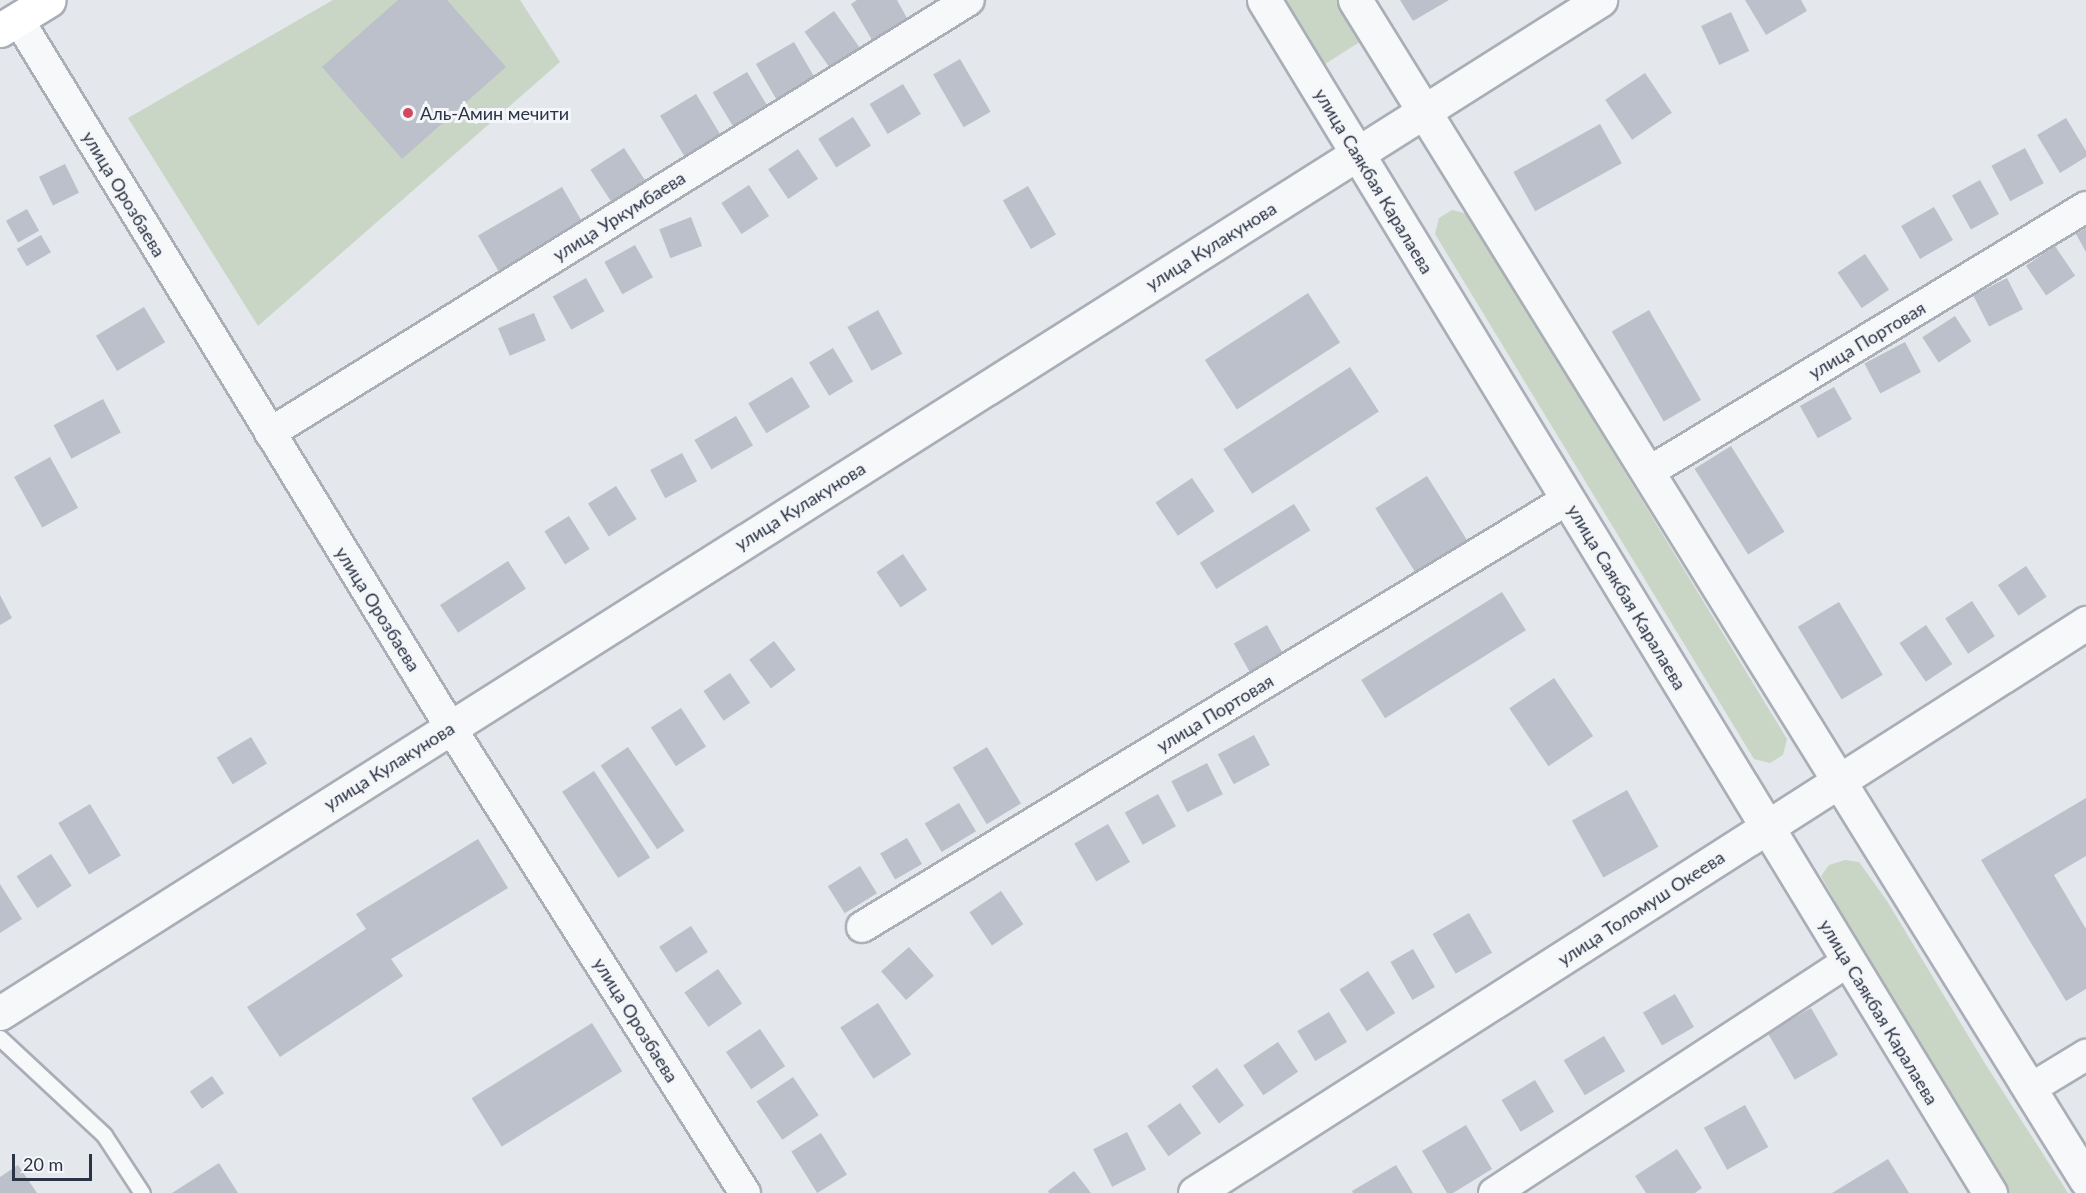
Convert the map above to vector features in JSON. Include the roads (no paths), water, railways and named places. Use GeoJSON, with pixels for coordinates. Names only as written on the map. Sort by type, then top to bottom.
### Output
{"type":"FeatureCollection","features":[{"type":"Feature","properties":{"kind":"highway"},"geometry":{"type":"LineString","coordinates":[[9,24],[49,0]]}},
{"type":"Feature","properties":{"kind":"street","name":"улица Уркумбаева"},"geometry":{"type":"LineString","coordinates":[[270,433],[969,0]]}},
{"type":"Feature","properties":{"kind":"street","name":"улица Саякбая Каралаева"},"geometry":{"type":"LineString","coordinates":[[1264,0],[1990,1193]]}},
{"type":"Feature","properties":{"kind":"street"},"geometry":{"type":"LineString","coordinates":[[1355,0],[2086,1180]]}},
{"type":"Feature","properties":{"kind":"street","name":"улица Кулакунова"},"geometry":{"type":"LineString","coordinates":[[0,1013],[1600,0]]}},
{"type":"Feature","properties":{"kind":"street","name":"улица Орозбаева"},"geometry":{"type":"LineString","coordinates":[[9,24],[270,433],[450,728],[745,1193]]}},
{"type":"Feature","properties":{"kind":"street","name":"улица Портовая"},"geometry":{"type":"LineString","coordinates":[[1647,473],[2086,207]]}},
{"type":"Feature","properties":{"kind":"street","name":"улица Портовая"},"geometry":{"type":"LineString","coordinates":[[862,927],[1568,499]]}},
{"type":"Feature","properties":{"kind":"street","name":"улица Толомуш Океева"},"geometry":{"type":"LineString","coordinates":[[1196,1193],[2086,623]]}},
{"type":"Feature","properties":{"kind":"street"},"geometry":{"type":"LineString","coordinates":[[1494,1193],[1849,961]]}},
{"type":"Feature","properties":{"kind":"street"},"geometry":{"type":"LineString","coordinates":[[2030,1089],[2086,1055]]}},
{"type":"Feature","properties":{"kind":"lane"},"geometry":{"type":"LineString","coordinates":[[0,1038],[104,1135],[142,1193]]}},
{"type":"Feature","properties":{"kind":"place","name":"Аль-Амин мечити"},"geometry":{"type":"Point","coordinates":[408,113]}}]}
